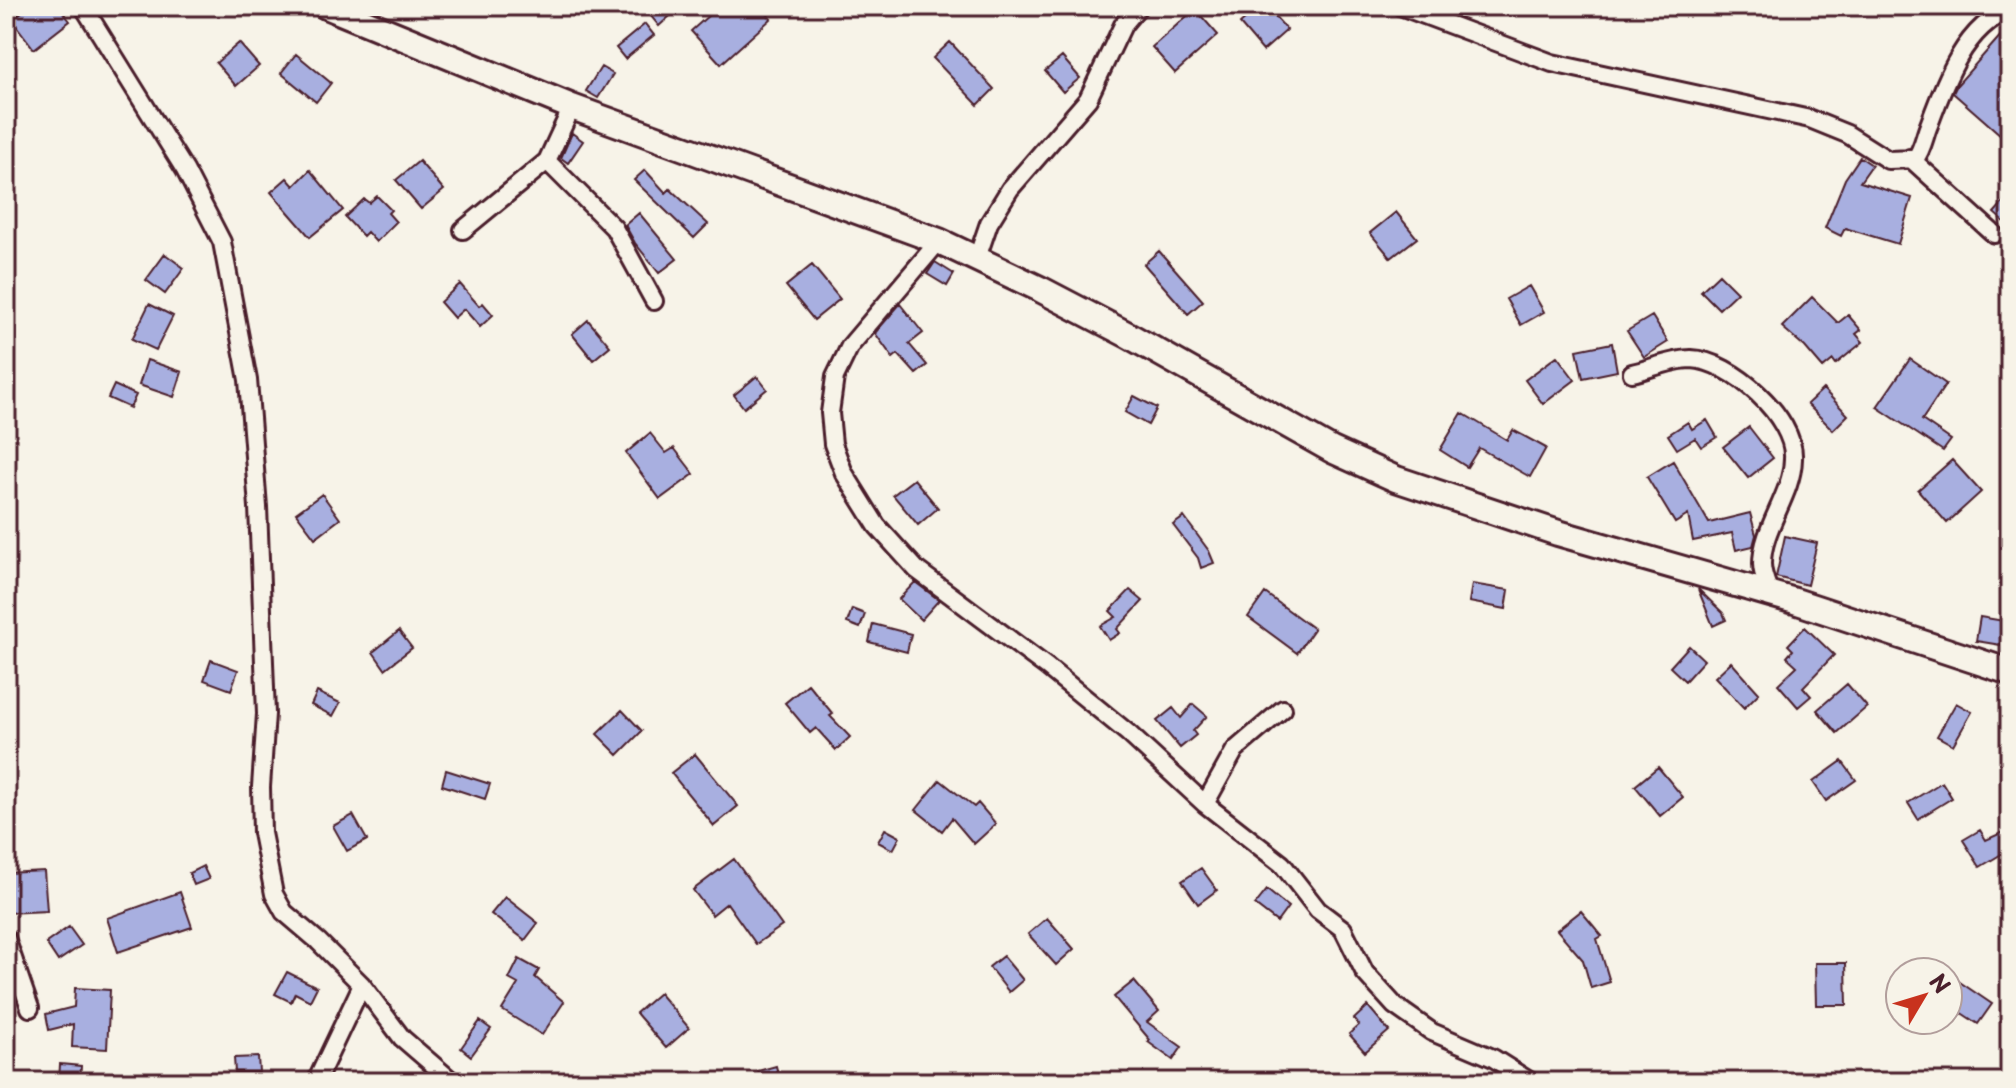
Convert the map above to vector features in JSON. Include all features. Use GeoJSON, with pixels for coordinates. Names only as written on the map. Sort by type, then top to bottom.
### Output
{"type":"FeatureCollection","features":[{"type":"Feature","properties":{"kind":"main road"},"geometry":{"type":"LineString","coordinates":[[326,6],[572,107],[939,241],[1040,289],[1332,450],[1396,479],[1558,533],[1770,593],[2010,672]]}},
{"type":"Feature","properties":{"kind":"street"},"geometry":{"type":"LineString","coordinates":[[83,6],[185,170],[222,242],[248,380],[257,491],[266,714],[261,787],[262,833],[274,894],[284,912],[362,985],[402,1038],[453,1082]]}},
{"type":"Feature","properties":{"kind":"street"},"geometry":{"type":"LineString","coordinates":[[976,261],[989,223],[1010,189],[1088,99],[1123,25],[1139,6]]}},
{"type":"Feature","properties":{"kind":"street"},"geometry":{"type":"LineString","coordinates":[[1400,6],[1552,63],[1810,119],[1847,134],[1888,160],[1915,159],[1921,152],[1928,127],[1964,50],[1981,26],[1997,14],[2010,10]]}},
{"type":"Feature","properties":{"kind":"street"},"geometry":{"type":"LineString","coordinates":[[463,230],[547,161],[572,107]]}},
{"type":"Feature","properties":{"kind":"street"},"geometry":{"type":"LineString","coordinates":[[1910,158],[1994,234]]}},
{"type":"Feature","properties":{"kind":"street"},"geometry":{"type":"LineString","coordinates":[[547,161],[614,228],[654,301]]}},
{"type":"Feature","properties":{"kind":"street"},"geometry":{"type":"LineString","coordinates":[[939,241],[850,346],[835,377],[830,413],[833,444],[844,473],[877,526],[917,570],[1047,667],[1128,733],[1205,804],[1282,864],[1318,910],[1343,929],[1365,973],[1395,1006],[1432,1032],[1493,1058],[1531,1082]]}},
{"type":"Feature","properties":{"kind":"street"},"geometry":{"type":"LineString","coordinates":[[1632,373],[1689,359],[1711,361],[1754,390],[1787,433],[1794,455],[1792,477],[1767,536],[1761,567],[1770,593]]}},
{"type":"Feature","properties":{"kind":"street"},"geometry":{"type":"LineString","coordinates":[[1205,804],[1235,750],[1283,709]]}},
{"type":"Feature","properties":{"kind":"street"},"geometry":{"type":"LineString","coordinates":[[6,938],[30,1008]]}},
{"type":"Feature","properties":{"kind":"street"},"geometry":{"type":"LineString","coordinates":[[316,1082],[362,985]]}},
{"type":"Feature","properties":{"kind":"building"},"geometry":{"type":"Polygon","coordinates":[[[29,6],[58,6],[70,21],[34,49],[12,20],[29,6]]]}},
{"type":"Feature","properties":{"kind":"building"},"geometry":{"type":"Polygon","coordinates":[[[662,6],[681,6],[659,26],[651,16],[662,6]]]}},
{"type":"Feature","properties":{"kind":"building"},"geometry":{"type":"Polygon","coordinates":[[[719,6],[761,6],[771,19],[721,64],[691,31],[719,6]]]}},
{"type":"Feature","properties":{"kind":"building"},"geometry":{"type":"Polygon","coordinates":[[[1261,6],[1266,6],[1287,30],[1263,51],[1240,24],[1261,6]]]}},
{"type":"Feature","properties":{"kind":"building"},"geometry":{"type":"Polygon","coordinates":[[[1195,9],[1218,35],[1175,73],[1152,47],[1195,9]]]}},
{"type":"Feature","properties":{"kind":"building"},"geometry":{"type":"Polygon","coordinates":[[[645,24],[654,35],[625,59],[616,48],[645,24]]]}},
{"type":"Feature","properties":{"kind":"building"},"geometry":{"type":"Polygon","coordinates":[[[2010,25],[2010,143],[1953,93],[2010,25]]]}},
{"type":"Feature","properties":{"kind":"building"},"geometry":{"type":"Polygon","coordinates":[[[950,42],[994,89],[978,105],[933,58],[950,42]]]}},
{"type":"Feature","properties":{"kind":"building"},"geometry":{"type":"Polygon","coordinates":[[[239,43],[259,66],[236,86],[216,63],[239,43]]]}},
{"type":"Feature","properties":{"kind":"building"},"geometry":{"type":"Polygon","coordinates":[[[296,54],[331,83],[316,102],[281,73],[296,54]]]}},
{"type":"Feature","properties":{"kind":"building"},"geometry":{"type":"Polygon","coordinates":[[[1062,57],[1080,78],[1063,92],[1045,71],[1062,57]]]}},
{"type":"Feature","properties":{"kind":"building"},"geometry":{"type":"Polygon","coordinates":[[[601,67],[613,74],[598,98],[586,91],[601,67]]]}},
{"type":"Feature","properties":{"kind":"building"},"geometry":{"type":"Polygon","coordinates":[[[572,133],[583,141],[568,163],[561,158],[572,133]]]}},
{"type":"Feature","properties":{"kind":"building"},"geometry":{"type":"Polygon","coordinates":[[[1860,157],[1872,165],[1860,182],[1912,198],[1898,244],[1845,228],[1841,236],[1825,228],[1845,179],[1860,157]]]}},
{"type":"Feature","properties":{"kind":"building"},"geometry":{"type":"Polygon","coordinates":[[[419,161],[444,190],[421,209],[396,180],[419,161]]]}},
{"type":"Feature","properties":{"kind":"building"},"geometry":{"type":"Polygon","coordinates":[[[310,170],[343,210],[310,237],[271,192],[287,178],[294,186],[310,170]]]}},
{"type":"Feature","properties":{"kind":"building"},"geometry":{"type":"Polygon","coordinates":[[[645,170],[666,193],[670,189],[708,224],[694,238],[634,180],[645,170]]]}},
{"type":"Feature","properties":{"kind":"building"},"geometry":{"type":"Polygon","coordinates":[[[2010,195],[2010,227],[1994,213],[2010,195]]]}},
{"type":"Feature","properties":{"kind":"building"},"geometry":{"type":"Polygon","coordinates":[[[377,196],[391,210],[388,213],[396,222],[376,242],[367,232],[363,236],[345,217],[364,199],[369,203],[377,196]]]}},
{"type":"Feature","properties":{"kind":"building"},"geometry":{"type":"Polygon","coordinates":[[[1396,212],[1417,238],[1391,258],[1370,233],[1396,212]]]}},
{"type":"Feature","properties":{"kind":"building"},"geometry":{"type":"Polygon","coordinates":[[[639,213],[677,259],[659,273],[625,225],[639,213]]]}},
{"type":"Feature","properties":{"kind":"building"},"geometry":{"type":"Polygon","coordinates":[[[1159,251],[1203,301],[1188,314],[1144,264],[1159,251]]]}},
{"type":"Feature","properties":{"kind":"building"},"geometry":{"type":"Polygon","coordinates":[[[165,254],[184,268],[165,294],[146,280],[165,254]]]}},
{"type":"Feature","properties":{"kind":"building"},"geometry":{"type":"Polygon","coordinates":[[[935,262],[954,274],[947,286],[927,274],[935,262]]]}},
{"type":"Feature","properties":{"kind":"building"},"geometry":{"type":"Polygon","coordinates":[[[812,265],[840,299],[814,320],[786,286],[812,265]]]}},
{"type":"Feature","properties":{"kind":"building"},"geometry":{"type":"Polygon","coordinates":[[[1719,274],[1737,292],[1719,309],[1701,291],[1719,274]]]}},
{"type":"Feature","properties":{"kind":"building"},"geometry":{"type":"Polygon","coordinates":[[[460,284],[479,306],[483,303],[493,315],[480,327],[464,309],[454,318],[440,302],[460,284]]]}},
{"type":"Feature","properties":{"kind":"building"},"geometry":{"type":"Polygon","coordinates":[[[1529,286],[1544,312],[1521,325],[1506,299],[1529,286]]]}},
{"type":"Feature","properties":{"kind":"building"},"geometry":{"type":"Polygon","coordinates":[[[1812,297],[1838,323],[1848,315],[1861,330],[1856,334],[1863,342],[1836,364],[1833,360],[1823,368],[1782,327],[1812,297]]]}},
{"type":"Feature","properties":{"kind":"building"},"geometry":{"type":"Polygon","coordinates":[[[149,304],[173,316],[156,350],[132,339],[149,304]]]}},
{"type":"Feature","properties":{"kind":"building"},"geometry":{"type":"Polygon","coordinates":[[[900,304],[923,333],[909,344],[927,365],[916,374],[898,354],[893,358],[875,333],[900,304]]]}},
{"type":"Feature","properties":{"kind":"building"},"geometry":{"type":"Polygon","coordinates":[[[1652,316],[1668,342],[1644,357],[1627,331],[1652,316]]]}},
{"type":"Feature","properties":{"kind":"building"},"geometry":{"type":"Polygon","coordinates":[[[588,320],[610,346],[593,360],[572,334],[588,320]]]}},
{"type":"Feature","properties":{"kind":"building"},"geometry":{"type":"Polygon","coordinates":[[[1612,343],[1617,371],[1583,378],[1577,350],[1612,343]]]}},
{"type":"Feature","properties":{"kind":"building"},"geometry":{"type":"Polygon","coordinates":[[[1557,356],[1575,380],[1543,404],[1525,380],[1557,356]]]}},
{"type":"Feature","properties":{"kind":"building"},"geometry":{"type":"Polygon","coordinates":[[[1910,359],[1946,384],[1922,420],[1951,440],[1943,451],[1877,407],[1910,359]]]}},
{"type":"Feature","properties":{"kind":"building"},"geometry":{"type":"Polygon","coordinates":[[[147,360],[182,372],[174,397],[139,385],[147,360]]]}},
{"type":"Feature","properties":{"kind":"building"},"geometry":{"type":"Polygon","coordinates":[[[757,376],[767,389],[744,408],[734,395],[757,376]]]}},
{"type":"Feature","properties":{"kind":"building"},"geometry":{"type":"Polygon","coordinates":[[[114,385],[136,395],[130,408],[108,398],[114,385]]]}},
{"type":"Feature","properties":{"kind":"building"},"geometry":{"type":"Polygon","coordinates":[[[1823,389],[1848,415],[1833,430],[1807,404],[1823,389]]]}},
{"type":"Feature","properties":{"kind":"building"},"geometry":{"type":"Polygon","coordinates":[[[1134,396],[1157,408],[1148,425],[1125,412],[1134,396]]]}},
{"type":"Feature","properties":{"kind":"building"},"geometry":{"type":"Polygon","coordinates":[[[1462,413],[1507,440],[1513,430],[1546,448],[1530,477],[1479,448],[1467,467],[1440,450],[1462,413]]]}},
{"type":"Feature","properties":{"kind":"building"},"geometry":{"type":"Polygon","coordinates":[[[1707,420],[1717,437],[1701,447],[1695,438],[1677,449],[1668,435],[1688,422],[1692,429],[1707,420]]]}},
{"type":"Feature","properties":{"kind":"building"},"geometry":{"type":"Polygon","coordinates":[[[1749,427],[1773,458],[1748,478],[1723,447],[1749,427]]]}},
{"type":"Feature","properties":{"kind":"building"},"geometry":{"type":"Polygon","coordinates":[[[650,433],[666,453],[674,448],[694,474],[660,499],[626,453],[650,433]]]}},
{"type":"Feature","properties":{"kind":"building"},"geometry":{"type":"Polygon","coordinates":[[[1952,460],[1981,492],[1947,523],[1918,490],[1952,460]]]}},
{"type":"Feature","properties":{"kind":"building"},"geometry":{"type":"Polygon","coordinates":[[[1673,461],[1709,523],[1750,513],[1756,535],[1753,546],[1736,550],[1732,533],[1693,541],[1688,515],[1675,523],[1647,477],[1673,461]]]}},
{"type":"Feature","properties":{"kind":"building"},"geometry":{"type":"Polygon","coordinates":[[[914,479],[938,508],[918,525],[893,495],[914,479]]]}},
{"type":"Feature","properties":{"kind":"building"},"geometry":{"type":"Polygon","coordinates":[[[322,494],[340,519],[315,538],[296,513],[322,494]]]}},
{"type":"Feature","properties":{"kind":"building"},"geometry":{"type":"Polygon","coordinates":[[[1184,517],[1214,563],[1201,568],[1198,558],[1173,525],[1184,517]]]}},
{"type":"Feature","properties":{"kind":"building"},"geometry":{"type":"Polygon","coordinates":[[[1785,536],[1817,543],[1807,585],[1776,577],[1785,536]]]}},
{"type":"Feature","properties":{"kind":"building"},"geometry":{"type":"Polygon","coordinates":[[[915,582],[939,600],[921,620],[899,599],[915,582]]]}},
{"type":"Feature","properties":{"kind":"building"},"geometry":{"type":"Polygon","coordinates":[[[1472,584],[1509,590],[1506,609],[1469,602],[1472,584]]]}},
{"type":"Feature","properties":{"kind":"building"},"geometry":{"type":"Polygon","coordinates":[[[1698,589],[1723,613],[1726,620],[1713,626],[1698,589]]]}},
{"type":"Feature","properties":{"kind":"building"},"geometry":{"type":"Polygon","coordinates":[[[1130,590],[1143,601],[1117,629],[1120,633],[1109,640],[1100,626],[1116,617],[1110,611],[1130,590]]]}},
{"type":"Feature","properties":{"kind":"building"},"geometry":{"type":"Polygon","coordinates":[[[1265,593],[1314,629],[1297,653],[1248,617],[1265,593]]]}},
{"type":"Feature","properties":{"kind":"building"},"geometry":{"type":"Polygon","coordinates":[[[852,609],[865,614],[860,628],[847,623],[852,609]]]}},
{"type":"Feature","properties":{"kind":"building"},"geometry":{"type":"Polygon","coordinates":[[[1980,617],[2004,621],[2001,645],[1976,641],[1980,617]]]}},
{"type":"Feature","properties":{"kind":"building"},"geometry":{"type":"Polygon","coordinates":[[[873,624],[911,634],[907,652],[869,642],[873,624]]]}},
{"type":"Feature","properties":{"kind":"building"},"geometry":{"type":"Polygon","coordinates":[[[1805,627],[1834,655],[1803,687],[1811,696],[1798,707],[1778,684],[1797,666],[1787,657],[1793,650],[1788,645],[1805,627]]]}},
{"type":"Feature","properties":{"kind":"building"},"geometry":{"type":"Polygon","coordinates":[[[399,631],[412,648],[385,669],[373,652],[399,631]]]}},
{"type":"Feature","properties":{"kind":"building"},"geometry":{"type":"Polygon","coordinates":[[[1689,646],[1704,660],[1685,681],[1670,667],[1689,646]]]}},
{"type":"Feature","properties":{"kind":"building"},"geometry":{"type":"Polygon","coordinates":[[[211,660],[238,670],[231,690],[204,680],[211,660]]]}},
{"type":"Feature","properties":{"kind":"building"},"geometry":{"type":"Polygon","coordinates":[[[1731,662],[1759,693],[1744,708],[1715,677],[1731,662]]]}},
{"type":"Feature","properties":{"kind":"building"},"geometry":{"type":"Polygon","coordinates":[[[808,684],[833,714],[830,716],[850,737],[836,750],[816,728],[810,733],[785,703],[808,684]]]}},
{"type":"Feature","properties":{"kind":"building"},"geometry":{"type":"Polygon","coordinates":[[[1847,684],[1867,707],[1837,733],[1817,710],[1847,684]]]}},
{"type":"Feature","properties":{"kind":"building"},"geometry":{"type":"Polygon","coordinates":[[[317,692],[340,703],[333,716],[311,705],[317,692]]]}},
{"type":"Feature","properties":{"kind":"building"},"geometry":{"type":"Polygon","coordinates":[[[1956,703],[1972,712],[1953,745],[1937,736],[1956,703]]]}},
{"type":"Feature","properties":{"kind":"building"},"geometry":{"type":"Polygon","coordinates":[[[1193,704],[1207,716],[1193,731],[1196,735],[1180,748],[1157,721],[1173,708],[1181,718],[1193,704]]]}},
{"type":"Feature","properties":{"kind":"building"},"geometry":{"type":"Polygon","coordinates":[[[622,710],[642,731],[618,755],[597,734],[622,710]]]}},
{"type":"Feature","properties":{"kind":"building"},"geometry":{"type":"Polygon","coordinates":[[[695,754],[738,806],[714,826],[671,773],[695,754]]]}},
{"type":"Feature","properties":{"kind":"building"},"geometry":{"type":"Polygon","coordinates":[[[1842,761],[1856,780],[1826,801],[1813,782],[1842,761]]]}},
{"type":"Feature","properties":{"kind":"building"},"geometry":{"type":"Polygon","coordinates":[[[1658,767],[1683,797],[1660,816],[1635,786],[1658,767]]]}},
{"type":"Feature","properties":{"kind":"building"},"geometry":{"type":"Polygon","coordinates":[[[446,770],[490,784],[485,799],[442,785],[446,770]]]}},
{"type":"Feature","properties":{"kind":"building"},"geometry":{"type":"Polygon","coordinates":[[[940,780],[974,807],[978,803],[996,824],[974,844],[952,818],[942,831],[916,810],[940,780]]]}},
{"type":"Feature","properties":{"kind":"building"},"geometry":{"type":"Polygon","coordinates":[[[1942,782],[1952,798],[1918,819],[1908,803],[1942,782]]]}},
{"type":"Feature","properties":{"kind":"building"},"geometry":{"type":"Polygon","coordinates":[[[353,815],[367,840],[347,851],[333,826],[353,815]]]}},
{"type":"Feature","properties":{"kind":"building"},"geometry":{"type":"Polygon","coordinates":[[[885,829],[900,837],[893,850],[878,842],[885,829]]]}},
{"type":"Feature","properties":{"kind":"building"},"geometry":{"type":"Polygon","coordinates":[[[2010,829],[2010,849],[1980,867],[1963,840],[1980,830],[1986,840],[2010,829]]]}},
{"type":"Feature","properties":{"kind":"building"},"geometry":{"type":"Polygon","coordinates":[[[734,859],[782,926],[756,944],[727,903],[712,915],[693,890],[734,859]]]}},
{"type":"Feature","properties":{"kind":"building"},"geometry":{"type":"Polygon","coordinates":[[[203,866],[209,879],[194,885],[189,873],[203,866]]]}},
{"type":"Feature","properties":{"kind":"building"},"geometry":{"type":"Polygon","coordinates":[[[1201,868],[1217,890],[1198,904],[1182,881],[1201,868]]]}},
{"type":"Feature","properties":{"kind":"building"},"geometry":{"type":"Polygon","coordinates":[[[44,871],[47,911],[6,913],[6,873],[44,871]]]}},
{"type":"Feature","properties":{"kind":"building"},"geometry":{"type":"Polygon","coordinates":[[[1267,890],[1288,907],[1277,922],[1255,905],[1267,890]]]}},
{"type":"Feature","properties":{"kind":"building"},"geometry":{"type":"Polygon","coordinates":[[[180,892],[192,927],[118,952],[107,918],[180,892]]]}},
{"type":"Feature","properties":{"kind":"building"},"geometry":{"type":"Polygon","coordinates":[[[505,897],[538,923],[525,940],[491,914],[505,897]]]}},
{"type":"Feature","properties":{"kind":"building"},"geometry":{"type":"Polygon","coordinates":[[[1581,911],[1602,936],[1597,939],[1610,982],[1591,988],[1583,960],[1557,930],[1581,911]]]}},
{"type":"Feature","properties":{"kind":"building"},"geometry":{"type":"Polygon","coordinates":[[[1047,918],[1074,949],[1056,965],[1028,934],[1047,918]]]}},
{"type":"Feature","properties":{"kind":"building"},"geometry":{"type":"Polygon","coordinates":[[[69,927],[82,945],[58,961],[46,943],[69,927]]]}},
{"type":"Feature","properties":{"kind":"building"},"geometry":{"type":"Polygon","coordinates":[[[1003,956],[1023,980],[1009,992],[989,967],[1003,956]]]}},
{"type":"Feature","properties":{"kind":"building"},"geometry":{"type":"Polygon","coordinates":[[[519,959],[539,970],[535,977],[564,1002],[542,1035],[502,1010],[518,984],[509,979],[519,959]]]}},
{"type":"Feature","properties":{"kind":"building"},"geometry":{"type":"Polygon","coordinates":[[[1815,963],[1846,963],[1847,1005],[1816,1005],[1815,963]]]}},
{"type":"Feature","properties":{"kind":"building"},"geometry":{"type":"Polygon","coordinates":[[[287,972],[317,987],[310,1001],[295,993],[291,1002],[275,994],[287,972]]]}},
{"type":"Feature","properties":{"kind":"building"},"geometry":{"type":"Polygon","coordinates":[[[1134,981],[1159,1011],[1147,1022],[1182,1047],[1173,1060],[1148,1042],[1150,1040],[1114,997],[1134,981]]]}},
{"type":"Feature","properties":{"kind":"building"},"geometry":{"type":"Polygon","coordinates":[[[1964,985],[1992,1004],[1978,1024],[1964,1015],[1964,985]]]}},
{"type":"Feature","properties":{"kind":"building"},"geometry":{"type":"Polygon","coordinates":[[[75,988],[110,990],[107,1049],[72,1047],[73,1024],[49,1030],[46,1014],[74,1007],[75,988]]]}},
{"type":"Feature","properties":{"kind":"building"},"geometry":{"type":"Polygon","coordinates":[[[659,993],[689,1028],[666,1048],[636,1013],[659,993]]]}},
{"type":"Feature","properties":{"kind":"building"},"geometry":{"type":"Polygon","coordinates":[[[1368,1006],[1389,1031],[1365,1052],[1349,1034],[1359,1025],[1354,1019],[1368,1006]]]}},
{"type":"Feature","properties":{"kind":"building"},"geometry":{"type":"Polygon","coordinates":[[[480,1021],[491,1029],[471,1056],[461,1048],[480,1021]]]}},
{"type":"Feature","properties":{"kind":"building"},"geometry":{"type":"Polygon","coordinates":[[[258,1057],[259,1072],[235,1072],[234,1058],[258,1057]]]}},
{"type":"Feature","properties":{"kind":"building"},"geometry":{"type":"Polygon","coordinates":[[[60,1064],[81,1066],[80,1082],[59,1082],[60,1064]]]}},
{"type":"Feature","properties":{"kind":"building"},"geometry":{"type":"Polygon","coordinates":[[[776,1066],[780,1082],[761,1082],[758,1071],[776,1066]]]}}]}
